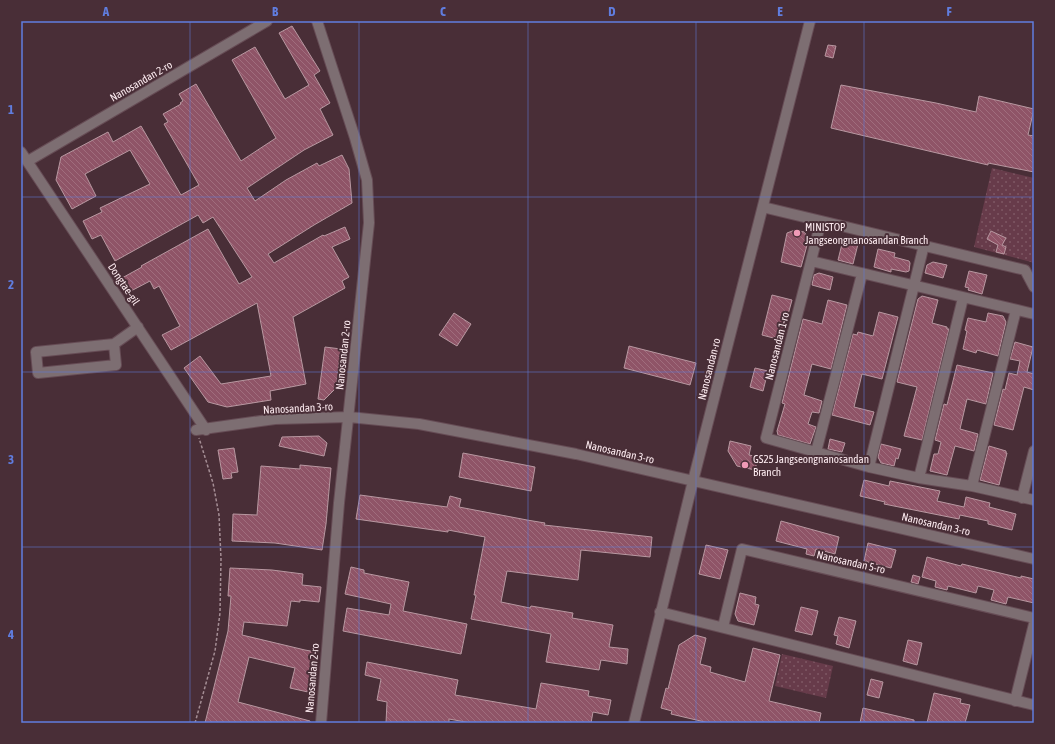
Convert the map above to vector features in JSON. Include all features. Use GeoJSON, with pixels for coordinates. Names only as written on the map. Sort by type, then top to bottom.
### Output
{"type":"FeatureCollection","features":[{"type":"Feature","properties":{"kind":"street","name":"Nanosandan 2-ro"},"geometry":{"type":"LineString","coordinates":[[28,161],[267,21]]}},
{"type":"Feature","properties":{"kind":"street","name":"Nanosandan 2-ro"},"geometry":{"type":"LineString","coordinates":[[317,21],[367,180],[369,223],[339,503],[320,723]]}},
{"type":"Feature","properties":{"kind":"street","name":"Nanosandan-ro"},"geometry":{"type":"LineString","coordinates":[[634,723],[660,612],[810,21]]}},
{"type":"Feature","properties":{"kind":"street","name":"Dongtae-gil"},"geometry":{"type":"LineString","coordinates":[[21,152],[138,327],[201,430]]}},
{"type":"Feature","properties":{"kind":"street"},"geometry":{"type":"LineString","coordinates":[[764,207],[1025,270],[1034,287]]}},
{"type":"Feature","properties":{"kind":"street"},"geometry":{"type":"LineString","coordinates":[[821,221],[810,261],[1034,314]]}},
{"type":"Feature","properties":{"kind":"street"},"geometry":{"type":"LineString","coordinates":[[869,467],[924,245]]}},
{"type":"Feature","properties":{"kind":"street","name":"Nanosandan 1-ro"},"geometry":{"type":"LineString","coordinates":[[810,261],[766,438],[869,467],[919,478],[972,486],[1034,500]]}},
{"type":"Feature","properties":{"kind":"street"},"geometry":{"type":"LineString","coordinates":[[816,452],[862,274]]}},
{"type":"Feature","properties":{"kind":"street"},"geometry":{"type":"LineString","coordinates":[[919,478],[963,298]]}},
{"type":"Feature","properties":{"kind":"street"},"geometry":{"type":"LineString","coordinates":[[972,486],[1016,310]]}},
{"type":"Feature","properties":{"kind":"street"},"geometry":{"type":"LineString","coordinates":[[114,344],[116,365],[38,373],[36,352],[114,344],[138,327]]}},
{"type":"Feature","properties":{"kind":"street","name":"Nanosandan 3-ro"},"geometry":{"type":"LineString","coordinates":[[201,430],[275,419],[349,417],[419,424],[576,454],[1034,559]]}},
{"type":"Feature","properties":{"kind":"street"},"geometry":{"type":"LineString","coordinates":[[1022,498],[1034,450]]}},
{"type":"Feature","properties":{"kind":"street","name":"Nanosandan 5-ro"},"geometry":{"type":"LineString","coordinates":[[723,628],[742,549],[1034,618]]}},
{"type":"Feature","properties":{"kind":"street"},"geometry":{"type":"LineString","coordinates":[[660,612],[1034,705]]}},
{"type":"Feature","properties":{"kind":"street"},"geometry":{"type":"LineString","coordinates":[[1015,701],[1034,624]]}},
{"type":"Feature","properties":{"kind":"path"},"geometry":{"type":"LineString","coordinates":[[195,723],[219,631],[221,574],[219,515],[201,430]]}},
{"type":"Feature","properties":{"kind":"shaded area"},"geometry":{"type":"Polygon","coordinates":[[[992,168],[1034,178],[1034,264],[974,247],[992,168]]]}},
{"type":"Feature","properties":{"kind":"shaded area"},"geometry":{"type":"Polygon","coordinates":[[[782,654],[833,666],[826,698],[775,686],[782,654]]]}},
{"type":"Feature","properties":{"kind":"building"},"geometry":{"type":"Polygon","coordinates":[[[292,26],[320,71],[314,75],[330,103],[320,109],[333,135],[304,150],[247,188],[255,201],[286,180],[317,163],[319,166],[342,155],[349,169],[352,203],[268,254],[274,263],[323,235],[324,236],[345,227],[350,239],[332,247],[349,277],[342,281],[345,288],[293,317],[306,384],[270,391],[271,400],[227,407],[208,402],[184,368],[200,356],[221,384],[271,376],[257,303],[171,350],[162,335],[180,326],[159,286],[154,289],[150,281],[129,292],[122,278],[208,229],[239,284],[252,277],[213,217],[203,223],[198,215],[115,261],[101,235],[92,239],[83,221],[102,212],[100,208],[150,184],[130,150],[85,174],[96,196],[72,209],[56,180],[61,157],[108,132],[113,142],[141,126],[181,195],[199,185],[164,124],[168,122],[163,114],[181,104],[180,103],[183,101],[179,94],[196,84],[241,161],[276,138],[232,60],[255,47],[285,99],[309,85],[279,33],[292,26]]]}},
{"type":"Feature","properties":{"kind":"building"},"geometry":{"type":"Polygon","coordinates":[[[828,45],[836,46],[833,58],[825,56],[828,45]]]}},
{"type":"Feature","properties":{"kind":"building"},"geometry":{"type":"Polygon","coordinates":[[[841,85],[976,112],[979,96],[1034,109],[1028,135],[1034,136],[1034,172],[988,163],[988,165],[831,128],[841,85]]]}},
{"type":"Feature","properties":{"kind":"building"},"geometry":{"type":"Polygon","coordinates":[[[795,230],[804,232],[809,238],[801,267],[781,262],[787,233],[795,230]]]}},
{"type":"Feature","properties":{"kind":"building"},"geometry":{"type":"Polygon","coordinates":[[[991,231],[1006,238],[1002,245],[1006,247],[1004,254],[996,252],[998,245],[987,239],[991,231]]]}},
{"type":"Feature","properties":{"kind":"building"},"geometry":{"type":"Polygon","coordinates":[[[843,240],[858,244],[853,264],[838,260],[843,240]]]}},
{"type":"Feature","properties":{"kind":"building"},"geometry":{"type":"Polygon","coordinates":[[[878,249],[895,253],[894,257],[909,261],[909,271],[906,272],[891,269],[891,272],[874,267],[878,249]]]}},
{"type":"Feature","properties":{"kind":"building"},"geometry":{"type":"Polygon","coordinates":[[[933,262],[947,265],[943,278],[925,273],[927,265],[933,262]]]}},
{"type":"Feature","properties":{"kind":"building"},"geometry":{"type":"Polygon","coordinates":[[[969,271],[987,275],[982,294],[968,290],[969,288],[965,287],[969,271]]]}},
{"type":"Feature","properties":{"kind":"building"},"geometry":{"type":"Polygon","coordinates":[[[819,273],[833,277],[830,290],[812,285],[814,275],[819,273]]]}},
{"type":"Feature","properties":{"kind":"building"},"geometry":{"type":"Polygon","coordinates":[[[772,295],[792,300],[781,340],[762,335],[772,295]]]}},
{"type":"Feature","properties":{"kind":"building"},"geometry":{"type":"Polygon","coordinates":[[[922,296],[938,300],[932,323],[947,327],[947,329],[949,329],[922,440],[904,436],[917,387],[897,382],[918,299],[922,296]]]}},
{"type":"Feature","properties":{"kind":"building"},"geometry":{"type":"Polygon","coordinates":[[[828,300],[847,305],[831,369],[812,364],[804,395],[822,401],[819,413],[812,412],[808,424],[816,427],[810,444],[778,435],[777,431],[785,404],[782,403],[803,319],[822,324],[828,300]]]}},
{"type":"Feature","properties":{"kind":"building"},"geometry":{"type":"Polygon","coordinates":[[[879,312],[898,317],[882,379],[862,374],[854,407],[874,412],[870,425],[832,415],[853,334],[857,335],[858,332],[873,336],[879,312]]]}},
{"type":"Feature","properties":{"kind":"building"},"geometry":{"type":"Polygon","coordinates":[[[454,313],[471,324],[457,346],[439,335],[454,313]]]}},
{"type":"Feature","properties":{"kind":"building"},"geometry":{"type":"Polygon","coordinates":[[[988,313],[1003,316],[1006,322],[998,356],[977,350],[976,353],[963,349],[968,318],[986,322],[988,313]]]}},
{"type":"Feature","properties":{"kind":"building"},"geometry":{"type":"Polygon","coordinates":[[[1015,342],[1033,347],[1027,372],[1034,374],[1034,390],[1024,387],[1013,430],[994,425],[1003,389],[1005,390],[1009,373],[1017,375],[1020,361],[1010,359],[1015,342]]]}},
{"type":"Feature","properties":{"kind":"building"},"geometry":{"type":"Polygon","coordinates":[[[629,346],[696,363],[690,385],[624,368],[629,346]]]}},
{"type":"Feature","properties":{"kind":"building"},"geometry":{"type":"Polygon","coordinates":[[[325,347],[341,349],[336,388],[324,400],[318,399],[325,347]]]}},
{"type":"Feature","properties":{"kind":"building"},"geometry":{"type":"Polygon","coordinates":[[[957,365],[993,373],[986,404],[967,399],[960,429],[978,434],[974,451],[955,446],[947,475],[930,471],[934,454],[938,454],[941,442],[935,440],[944,404],[947,405],[957,365]]]}},
{"type":"Feature","properties":{"kind":"building"},"geometry":{"type":"Polygon","coordinates":[[[755,368],[768,371],[763,391],[750,387],[755,368]]]}},
{"type":"Feature","properties":{"kind":"building"},"geometry":{"type":"Polygon","coordinates":[[[319,436],[327,443],[324,456],[279,446],[282,437],[319,436]]]}},
{"type":"Feature","properties":{"kind":"building"},"geometry":{"type":"Polygon","coordinates":[[[830,439],[845,443],[842,452],[828,449],[830,439]]]}},
{"type":"Feature","properties":{"kind":"building"},"geometry":{"type":"Polygon","coordinates":[[[730,441],[751,446],[749,455],[758,457],[755,470],[737,466],[728,451],[730,441]]]}},
{"type":"Feature","properties":{"kind":"building"},"geometry":{"type":"Polygon","coordinates":[[[881,444],[901,449],[894,466],[881,463],[878,457],[881,444]]]}},
{"type":"Feature","properties":{"kind":"building"},"geometry":{"type":"Polygon","coordinates":[[[989,446],[1006,451],[1007,453],[999,485],[980,480],[989,446]]]}},
{"type":"Feature","properties":{"kind":"building"},"geometry":{"type":"Polygon","coordinates":[[[234,448],[238,472],[231,473],[232,478],[223,479],[218,450],[234,448]]]}},
{"type":"Feature","properties":{"kind":"building"},"geometry":{"type":"Polygon","coordinates":[[[463,453],[535,467],[531,491],[459,477],[463,453]]]}},
{"type":"Feature","properties":{"kind":"building"},"geometry":{"type":"Polygon","coordinates":[[[300,465],[331,468],[322,550],[275,543],[232,541],[233,514],[257,515],[261,466],[300,469],[300,465]]]}},
{"type":"Feature","properties":{"kind":"building"},"geometry":{"type":"Polygon","coordinates":[[[864,480],[889,486],[890,481],[940,491],[937,501],[964,507],[966,497],[990,503],[989,507],[1016,514],[1012,530],[988,524],[988,521],[960,515],[959,519],[884,504],[885,502],[860,496],[864,480]]]}},
{"type":"Feature","properties":{"kind":"building"},"geometry":{"type":"Polygon","coordinates":[[[360,495],[447,507],[450,496],[461,499],[459,507],[545,523],[544,525],[652,537],[650,557],[581,550],[578,580],[507,571],[501,602],[530,608],[531,606],[573,613],[572,618],[613,625],[609,647],[628,649],[627,664],[601,660],[599,670],[546,662],[551,634],[471,619],[485,537],[448,530],[448,532],[356,519],[360,495]]]}},
{"type":"Feature","properties":{"kind":"building"},"geometry":{"type":"Polygon","coordinates":[[[781,521],[839,537],[835,554],[816,549],[814,556],[806,554],[807,549],[776,541],[781,521]]]}},
{"type":"Feature","properties":{"kind":"building"},"geometry":{"type":"Polygon","coordinates":[[[868,543],[896,550],[891,568],[864,561],[868,543]]]}},
{"type":"Feature","properties":{"kind":"building"},"geometry":{"type":"Polygon","coordinates":[[[706,545],[728,550],[720,579],[699,574],[706,545]]]}},
{"type":"Feature","properties":{"kind":"building"},"geometry":{"type":"Polygon","coordinates":[[[927,557],[961,566],[962,564],[1021,578],[1021,576],[1034,579],[1034,603],[1008,597],[1006,604],[991,600],[994,590],[978,586],[976,593],[948,586],[947,590],[935,587],[936,581],[922,577],[927,557]]]}},
{"type":"Feature","properties":{"kind":"building"},"geometry":{"type":"Polygon","coordinates":[[[351,567],[364,570],[364,573],[409,582],[403,611],[467,624],[461,654],[343,631],[347,608],[389,615],[391,604],[345,594],[351,567]]]}},
{"type":"Feature","properties":{"kind":"building"},"geometry":{"type":"Polygon","coordinates":[[[230,568],[272,570],[303,574],[302,585],[321,587],[319,602],[300,600],[300,602],[291,601],[287,626],[244,622],[242,635],[316,652],[314,669],[308,692],[290,688],[295,668],[249,657],[238,702],[310,721],[310,723],[205,723],[228,631],[231,596],[228,596],[230,568]]]}},
{"type":"Feature","properties":{"kind":"building"},"geometry":{"type":"Polygon","coordinates":[[[913,575],[920,577],[918,584],[911,582],[913,575]]]}},
{"type":"Feature","properties":{"kind":"building"},"geometry":{"type":"Polygon","coordinates":[[[740,593],[756,597],[755,604],[759,605],[754,625],[738,621],[735,614],[740,593]]]}},
{"type":"Feature","properties":{"kind":"building"},"geometry":{"type":"Polygon","coordinates":[[[801,607],[818,611],[812,635],[795,631],[801,607]]]}},
{"type":"Feature","properties":{"kind":"building"},"geometry":{"type":"Polygon","coordinates":[[[839,617],[856,621],[849,648],[836,644],[838,636],[834,635],[839,617]]]}},
{"type":"Feature","properties":{"kind":"building"},"geometry":{"type":"Polygon","coordinates":[[[695,635],[706,638],[700,664],[711,667],[710,672],[745,682],[753,648],[780,655],[769,701],[821,713],[819,723],[709,723],[671,714],[672,711],[661,708],[666,688],[668,689],[679,645],[695,635]]]}},
{"type":"Feature","properties":{"kind":"building"},"geometry":{"type":"Polygon","coordinates":[[[908,640],[922,643],[917,665],[903,661],[908,640]]]}},
{"type":"Feature","properties":{"kind":"building"},"geometry":{"type":"Polygon","coordinates":[[[367,662],[458,680],[455,695],[536,709],[541,683],[589,691],[588,696],[611,700],[608,715],[593,712],[591,723],[471,723],[449,719],[449,723],[386,723],[387,702],[377,700],[381,679],[365,675],[367,662]]]}},
{"type":"Feature","properties":{"kind":"building"},"geometry":{"type":"Polygon","coordinates":[[[871,679],[883,682],[879,698],[867,695],[871,679]]]}},
{"type":"Feature","properties":{"kind":"building"},"geometry":{"type":"Polygon","coordinates":[[[934,693],[961,699],[960,703],[970,705],[965,723],[927,723],[934,693]]]}},
{"type":"Feature","properties":{"kind":"building"},"geometry":{"type":"Polygon","coordinates":[[[863,708],[914,720],[914,723],[860,723],[863,708]]]}},
{"type":"Feature","properties":{"kind":"place","name":"MINISTOP Jangseongnanosandan Branch"},"geometry":{"type":"Point","coordinates":[797,233]}},
{"type":"Feature","properties":{"kind":"place","name":"GS25 Jangseongnanosandan Branch"},"geometry":{"type":"Point","coordinates":[745,465]}}]}
